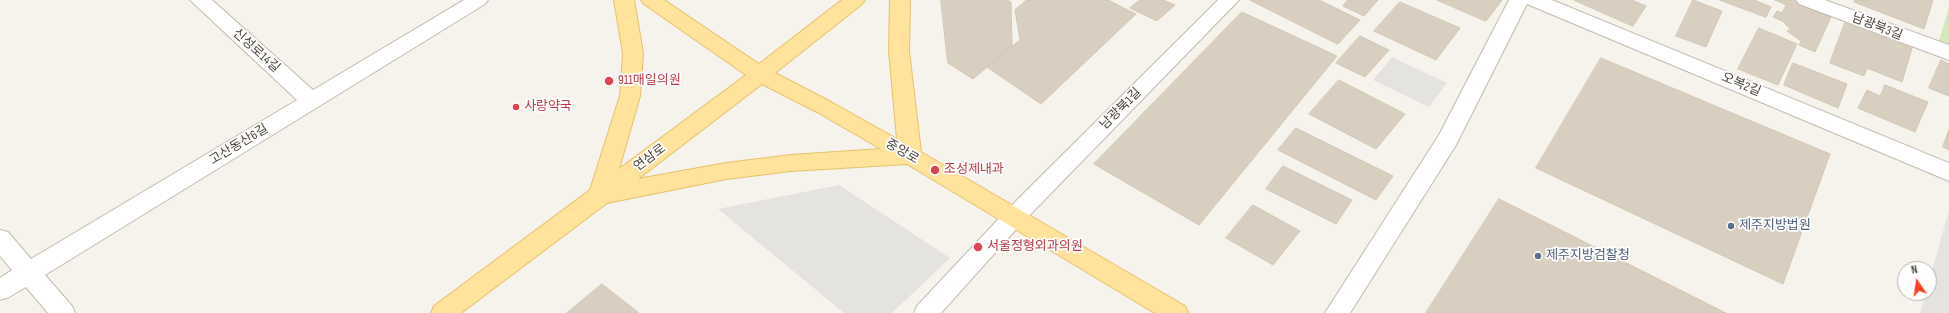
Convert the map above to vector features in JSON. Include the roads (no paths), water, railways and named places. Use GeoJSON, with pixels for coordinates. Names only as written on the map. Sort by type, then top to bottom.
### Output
{"type":"FeatureCollection","features":[{"type":"Feature","properties":{"kind":"main road"},"geometry":{"type":"LineString","coordinates":[[624,0],[634,53],[630,96],[600,195],[726,172],[791,163],[910,156],[899,51],[900,0]]}},
{"type":"Feature","properties":{"kind":"main road","name":"중앙로"},"geometry":{"type":"LineString","coordinates":[[651,0],[760,74],[824,107],[910,156],[1176,313]]}},
{"type":"Feature","properties":{"kind":"main road","name":"연삼로"},"geometry":{"type":"LineString","coordinates":[[443,313],[706,117],[855,0]]}},
{"type":"Feature","properties":{"kind":"street","name":"고산동산6길"},"geometry":{"type":"LineString","coordinates":[[0,290],[478,0]]}},
{"type":"Feature","properties":{"kind":"street","name":"남광북1길"},"geometry":{"type":"LineString","coordinates":[[926,313],[1013,218],[1229,0]]}},
{"type":"Feature","properties":{"kind":"street"},"geometry":{"type":"LineString","coordinates":[[1337,313],[1448,139],[1519,0]]}},
{"type":"Feature","properties":{"kind":"street","name":"오복2길"},"geometry":{"type":"LineString","coordinates":[[1534,0],[1949,172]]}},
{"type":"Feature","properties":{"kind":"street","name":"남광북3길"},"geometry":{"type":"LineString","coordinates":[[1806,0],[1840,6],[1949,53]]}},
{"type":"Feature","properties":{"kind":"street","name":"신성로14길"},"geometry":{"type":"LineString","coordinates":[[206,1],[311,101]]}},
{"type":"Feature","properties":{"kind":"street"},"geometry":{"type":"LineString","coordinates":[[0,239],[63,313]]}},
{"type":"Feature","properties":{"kind":"place","name":"911매일의원"},"geometry":{"type":"Point","coordinates":[609,81]}},
{"type":"Feature","properties":{"kind":"place","name":"사랑약국"},"geometry":{"type":"Point","coordinates":[516,107]}},
{"type":"Feature","properties":{"kind":"place","name":"조성제내과"},"geometry":{"type":"Point","coordinates":[935,170]}},
{"type":"Feature","properties":{"kind":"place","name":"제주지방법원"},"geometry":{"type":"Point","coordinates":[1731,226]}},
{"type":"Feature","properties":{"kind":"place","name":"서울정형외과의원"},"geometry":{"type":"Point","coordinates":[978,247]}},
{"type":"Feature","properties":{"kind":"place","name":"제주지방검찰청"},"geometry":{"type":"Point","coordinates":[1538,256]}}]}
